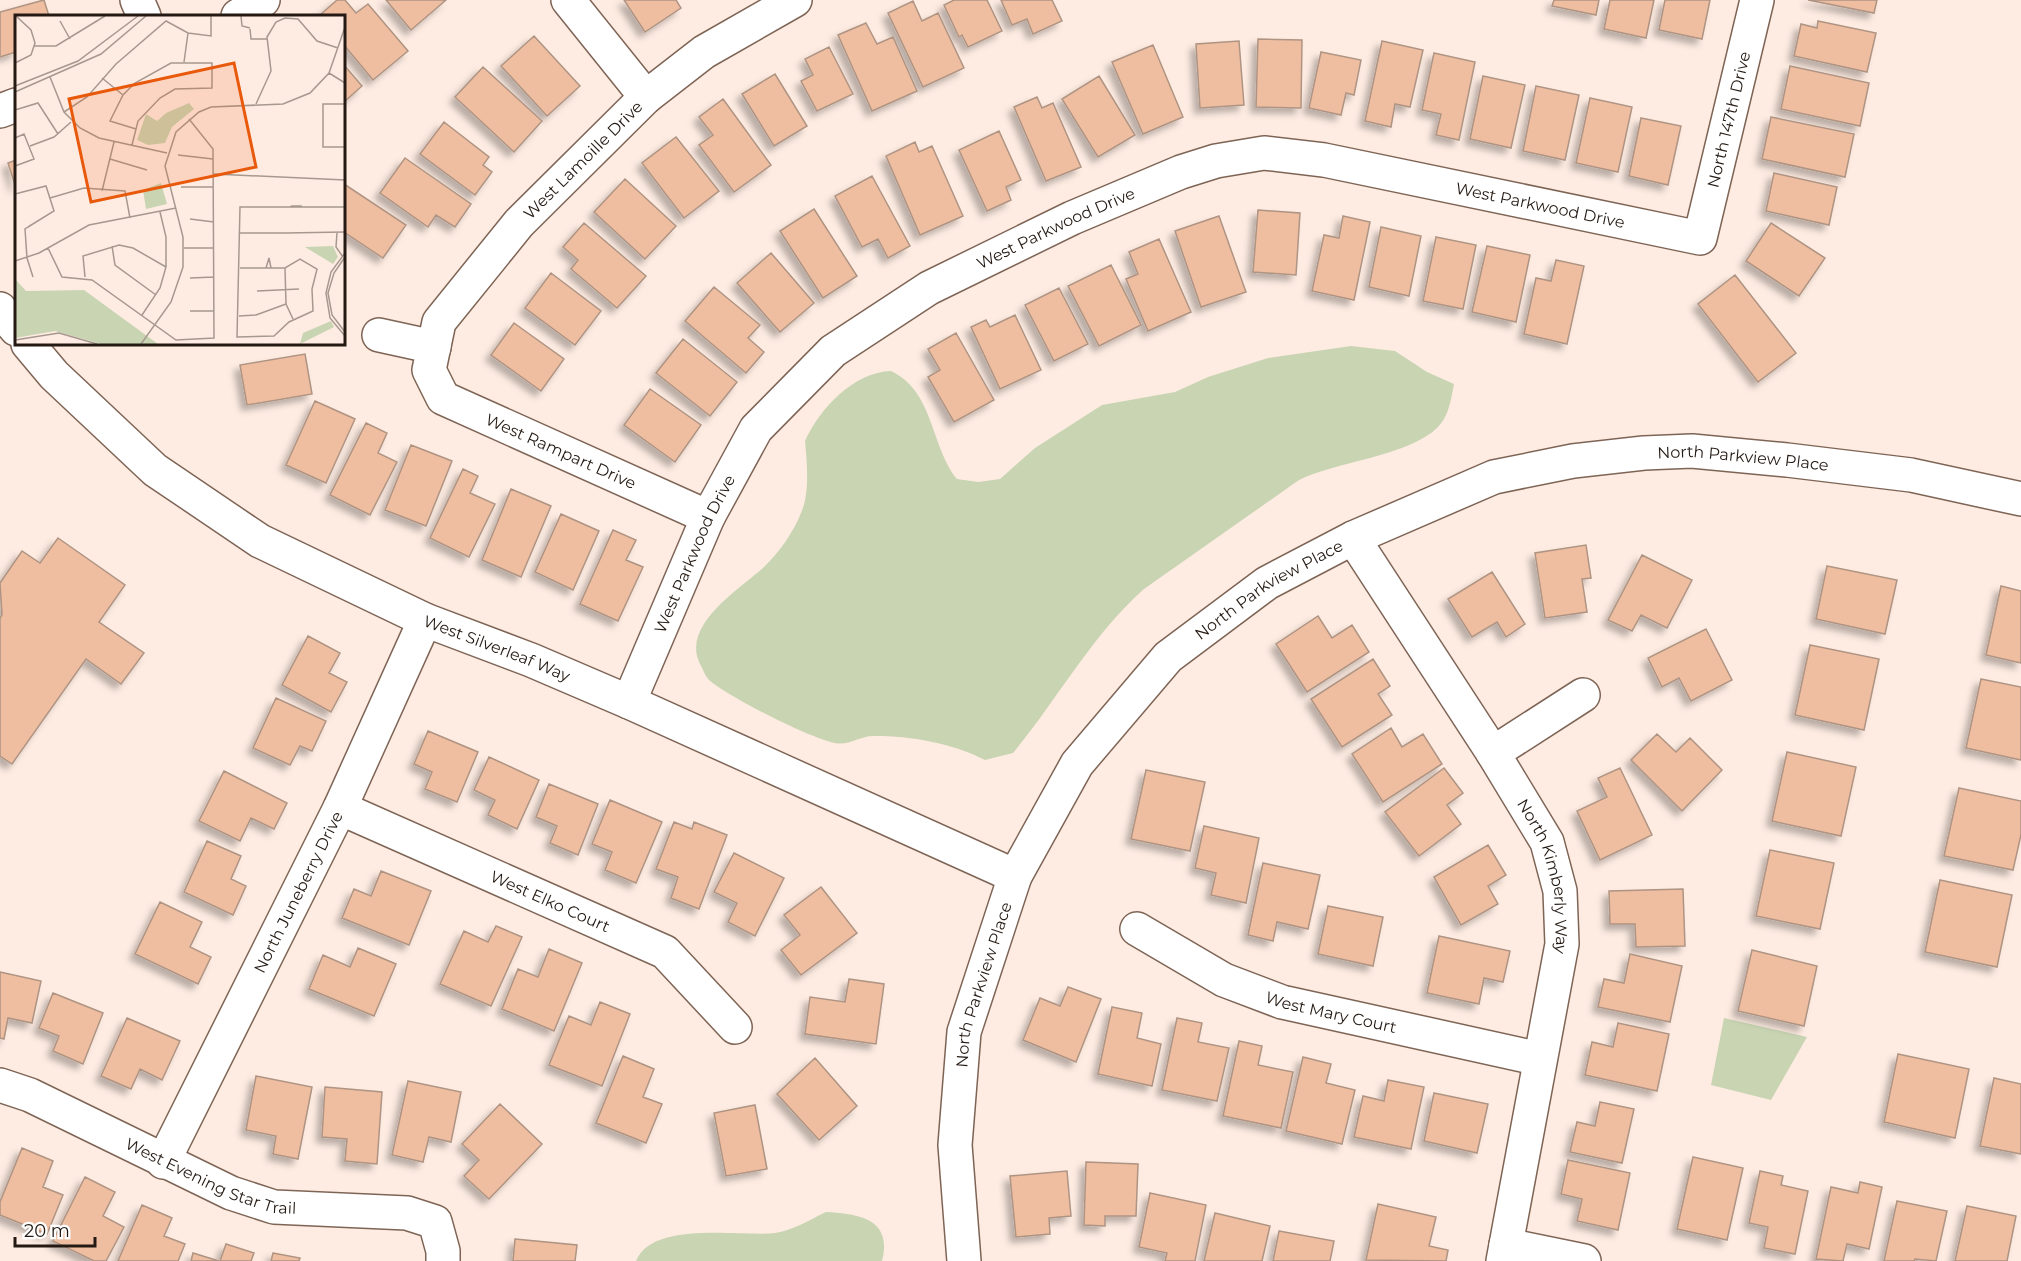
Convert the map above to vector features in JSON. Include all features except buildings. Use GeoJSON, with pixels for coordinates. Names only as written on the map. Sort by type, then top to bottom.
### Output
{"type":"FeatureCollection","features":[{"type":"Feature","properties":{"kind":"street"},"geometry":{"type":"LineString","coordinates":[[137,0],[144,15]]}},
{"type":"Feature","properties":{"kind":"street"},"geometry":{"type":"LineString","coordinates":[[240,15],[263,0]]}},
{"type":"Feature","properties":{"kind":"street"},"geometry":{"type":"LineString","coordinates":[[568,0],[646,98]]}},
{"type":"Feature","properties":{"kind":"street","name":"West Lamoille Drive"},"geometry":{"type":"LineString","coordinates":[[431,359],[439,322],[519,223],[646,98],[704,52],[795,0]]}},
{"type":"Feature","properties":{"kind":"street","name":"North 147th Drive"},"geometry":{"type":"LineString","coordinates":[[1700,238],[1757,0]]}},
{"type":"Feature","properties":{"kind":"street"},"geometry":{"type":"LineString","coordinates":[[0,111],[15,105]]}},
{"type":"Feature","properties":{"kind":"street","name":"West Parkwood Drive"},"geometry":{"type":"LineString","coordinates":[[629,702],[708,517],[756,429],[833,351],[929,288],[1072,218],[1181,172],[1216,161],[1264,153],[1323,160],[1700,238]]}},
{"type":"Feature","properties":{"kind":"street"},"geometry":{"type":"LineString","coordinates":[[0,309],[15,328]]}},
{"type":"Feature","properties":{"kind":"street"},"geometry":{"type":"LineString","coordinates":[[379,336],[431,359]]}},
{"type":"Feature","properties":{"kind":"street","name":"West Silverleaf Way"},"geometry":{"type":"LineString","coordinates":[[29,345],[54,375],[155,470],[260,541],[425,620],[531,660],[629,702],[1015,876]]}},
{"type":"Feature","properties":{"kind":"street","name":"West Rampart Drive"},"geometry":{"type":"LineString","coordinates":[[431,359],[443,398],[708,517]]}},
{"type":"Feature","properties":{"kind":"street","name":"North Parkview Place"},"geometry":{"type":"LineString","coordinates":[[964,1261],[956,1145],[964,1032],[1015,876],[1077,764],[1168,657],[1268,583],[1353,538],[1494,477],[1573,461],[1644,453],[1692,451],[1810,462],[1911,475],[2021,499]]}},
{"type":"Feature","properties":{"kind":"street","name":"North Kimberly Way"},"geometry":{"type":"LineString","coordinates":[[1353,538],[1493,753],[1547,842],[1560,891],[1562,944],[1504,1253]]}},
{"type":"Feature","properties":{"kind":"street","name":"North Juneberry Drive"},"geometry":{"type":"LineString","coordinates":[[163,1162],[340,808],[425,620]]}},
{"type":"Feature","properties":{"kind":"street"},"geometry":{"type":"LineString","coordinates":[[1493,753],[1583,695]]}},
{"type":"Feature","properties":{"kind":"street","name":"West Elko Court"},"geometry":{"type":"LineString","coordinates":[[340,808],[665,952],[735,1027]]}},
{"type":"Feature","properties":{"kind":"street","name":"West Mary Court"},"geometry":{"type":"LineString","coordinates":[[1137,929],[1224,980],[1282,1002],[1540,1059]]}},
{"type":"Feature","properties":{"kind":"street","name":"West Evening Star Trail"},"geometry":{"type":"LineString","coordinates":[[0,1085],[30,1095],[163,1162],[231,1193],[274,1207],[407,1214],[435,1222],[444,1251],[443,1261]]}},
{"type":"Feature","properties":{"kind":"street"},"geometry":{"type":"LineString","coordinates":[[1504,1253],[1584,1261]]}},
{"type":"Feature","properties":{"kind":"green space"},"geometry":{"type":"Polygon","coordinates":[[[1351,346],[1395,351],[1427,372],[1454,384],[1449,407],[1442,423],[1425,437],[1409,445],[1299,480],[1144,589],[1125,607],[1091,647],[1013,753],[985,760],[959,749],[917,739],[870,736],[840,744],[823,740],[789,726],[719,687],[709,680],[700,664],[696,649],[698,635],[706,621],[716,608],[765,566],[781,548],[798,520],[806,496],[805,441],[811,429],[840,394],[864,378],[891,371],[905,380],[924,405],[941,451],[957,479],[978,482],[1000,479],[1035,448],[1102,405],[1175,392],[1208,377],[1268,358],[1351,346]]]}},
{"type":"Feature","properties":{"kind":"green space"},"geometry":{"type":"Polygon","coordinates":[[[1724,1018],[1807,1037],[1771,1100],[1711,1085],[1724,1018]]]}},
{"type":"Feature","properties":{"kind":"green space"},"geometry":{"type":"Polygon","coordinates":[[[826,1212],[861,1217],[878,1227],[884,1247],[882,1261],[636,1261],[645,1248],[660,1240],[678,1235],[775,1233],[795,1227],[826,1212]]]}}]}
